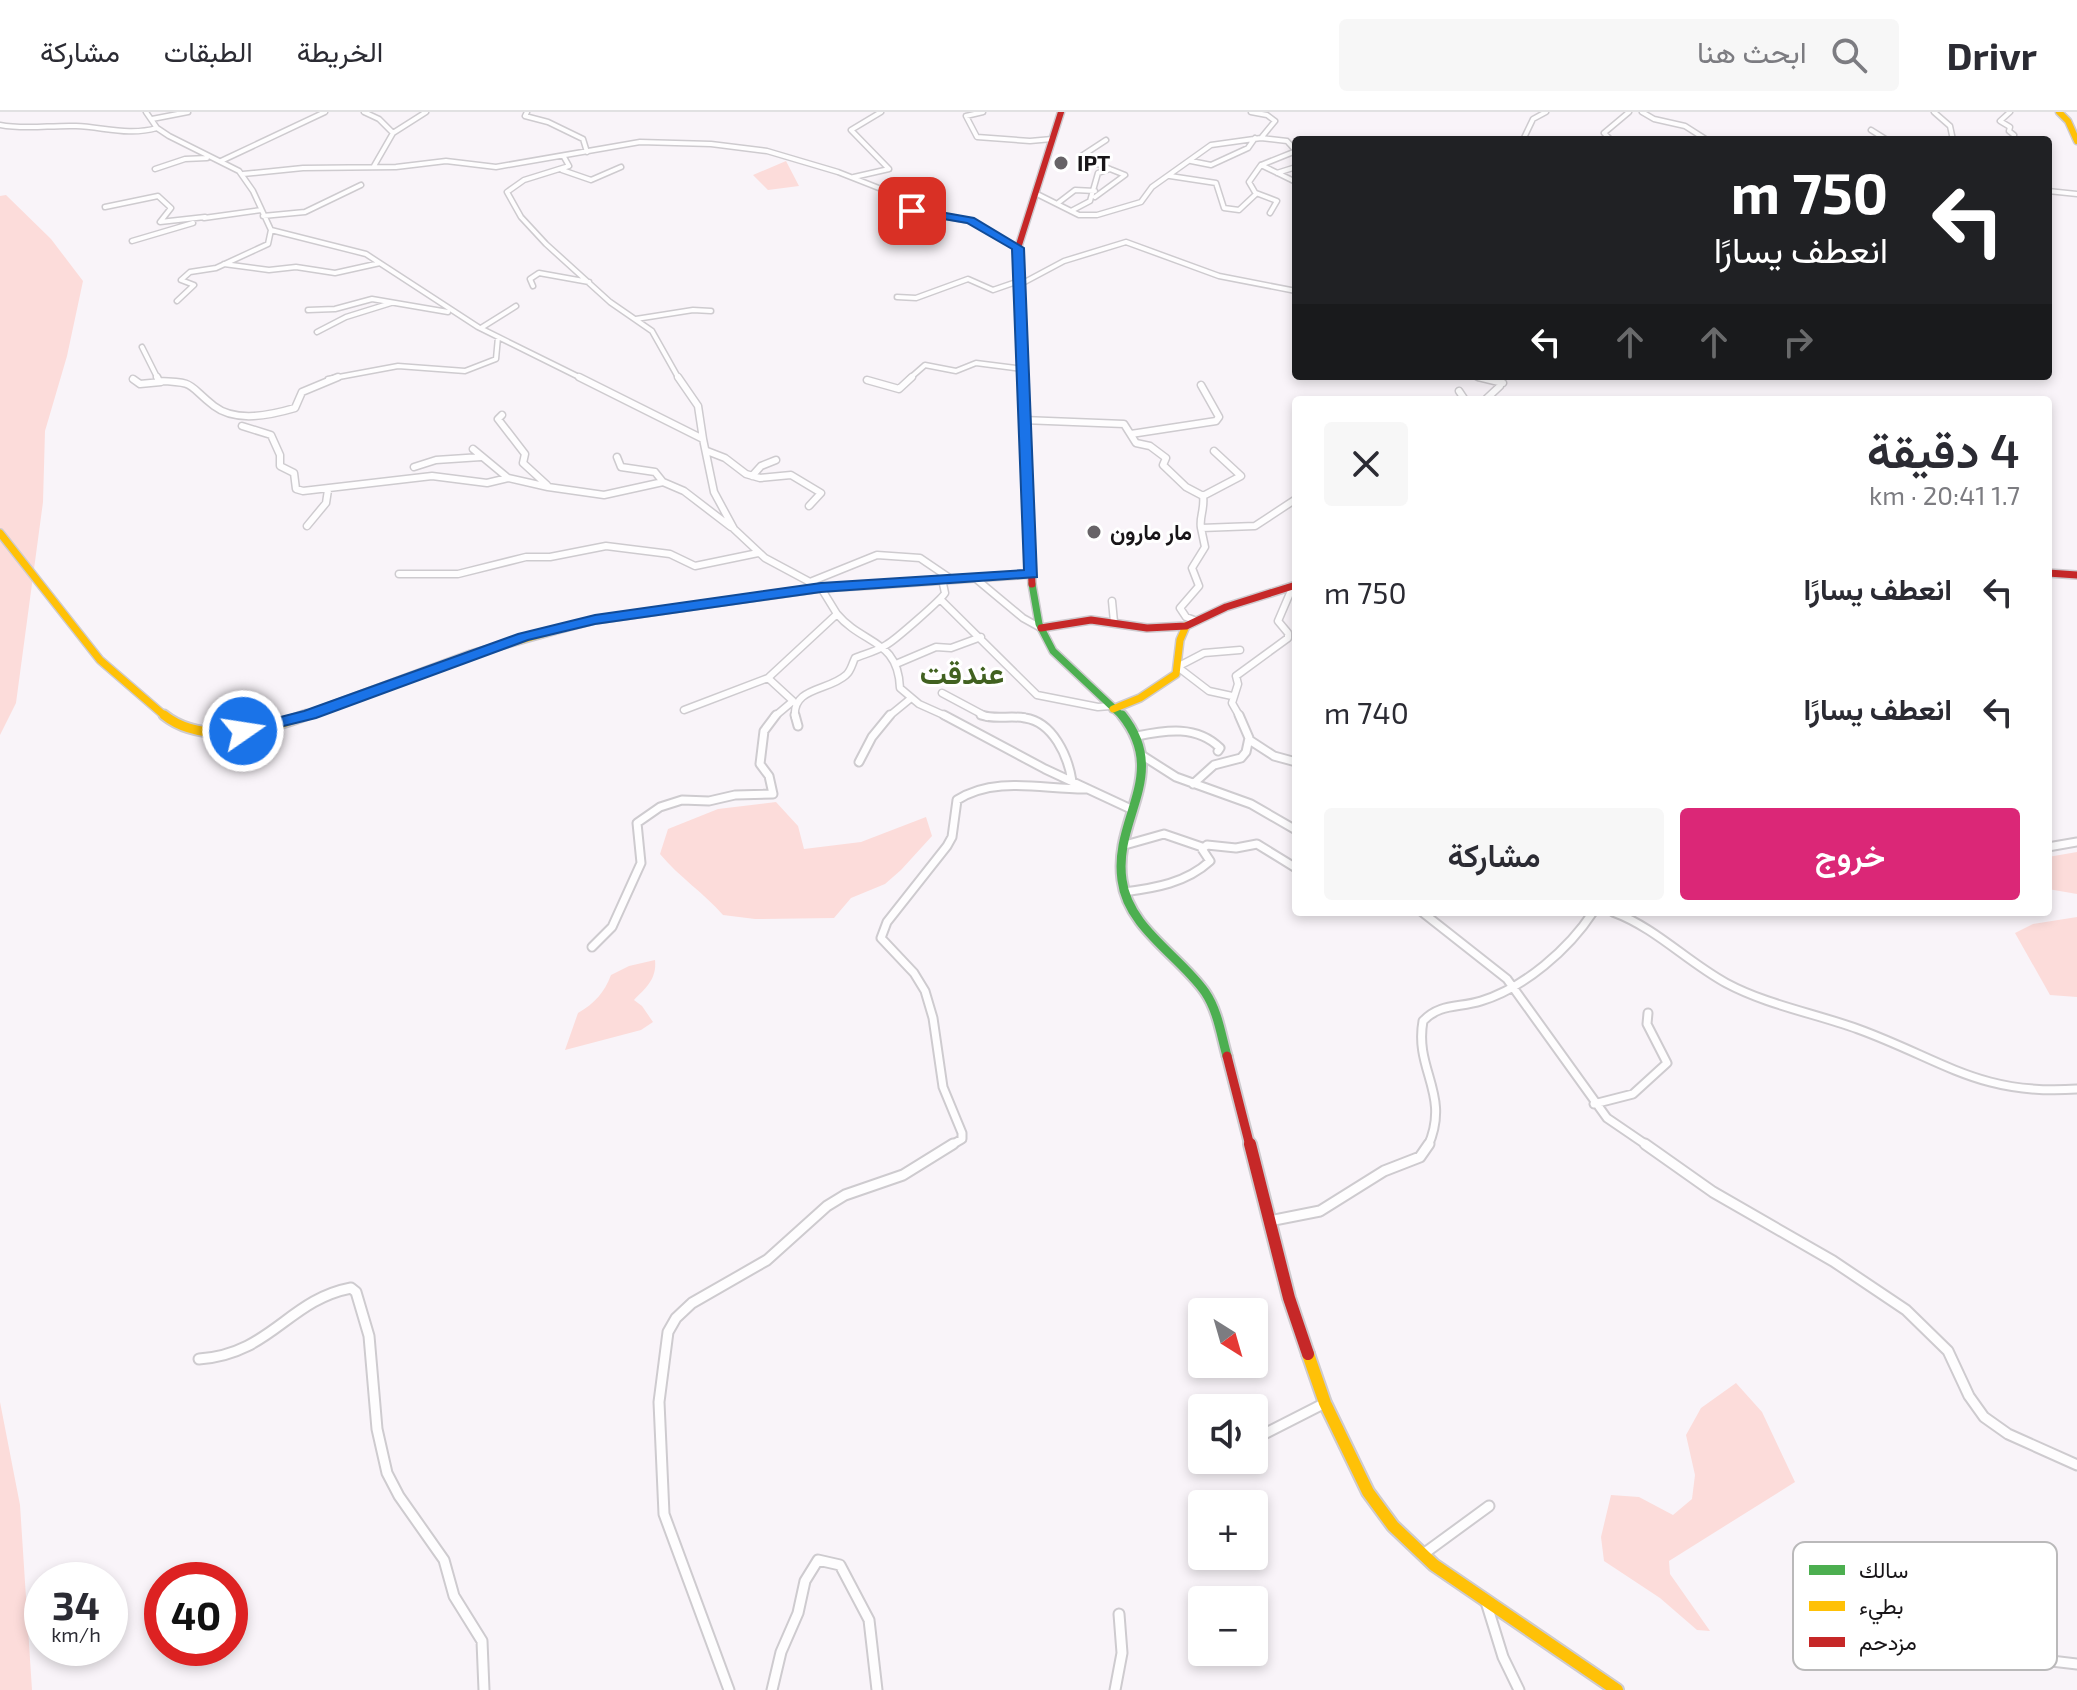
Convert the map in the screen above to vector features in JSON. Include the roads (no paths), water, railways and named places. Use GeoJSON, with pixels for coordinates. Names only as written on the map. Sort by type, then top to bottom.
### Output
{"type":"FeatureCollection","features":[{"type":"Feature","properties":{"kind":"main road"},"geometry":{"type":"LineString","coordinates":[[1061,112],[1018,248],[1031,574],[1041,628],[1053,650],[1137,736],[1143,756],[1125,845],[1124,892],[1136,913],[1192,975],[1214,1006],[1289,1298],[1325,1403],[1368,1492],[1393,1526],[1422,1555],[1617,1690]]}},
{"type":"Feature","properties":{"kind":"main road"},"geometry":{"type":"LineString","coordinates":[[2059,112],[2068,121],[2077,141]]}},
{"type":"Feature","properties":{"kind":"main road"},"geometry":{"type":"LineString","coordinates":[[0,533],[100,660],[168,719],[191,730],[215,735],[294,720],[471,654],[570,625],[821,588],[1031,574]]}},
{"type":"Feature","properties":{"kind":"main road"},"geometry":{"type":"LineString","coordinates":[[2052,573],[2077,575]]}},
{"type":"Feature","properties":{"kind":"main road"},"geometry":{"type":"LineString","coordinates":[[1041,628],[1086,620],[1155,628],[1190,623],[1226,607],[1292,587]]}},
{"type":"Feature","properties":{"kind":"main road"},"geometry":{"type":"LineString","coordinates":[[1112,708],[1140,698],[1179,667],[1177,641],[1190,623]]}},
{"type":"Feature","properties":{"kind":"street"},"geometry":{"type":"LineString","coordinates":[[146,112],[157,128],[243,174],[271,230],[268,244],[241,253],[224,264],[186,274],[181,280],[194,285],[193,289],[177,301]]}},
{"type":"Feature","properties":{"kind":"street"},"geometry":{"type":"LineString","coordinates":[[152,119],[188,112]]}},
{"type":"Feature","properties":{"kind":"street"},"geometry":{"type":"LineString","coordinates":[[221,161],[325,112]]}},
{"type":"Feature","properties":{"kind":"street"},"geometry":{"type":"LineString","coordinates":[[364,112],[379,119],[393,133]]}},
{"type":"Feature","properties":{"kind":"street"},"geometry":{"type":"LineString","coordinates":[[374,166],[393,133],[426,112]]}},
{"type":"Feature","properties":{"kind":"street"},"geometry":{"type":"LineString","coordinates":[[527,112],[525,116],[548,122],[583,139],[587,152]]}},
{"type":"Feature","properties":{"kind":"street"},"geometry":{"type":"LineString","coordinates":[[854,177],[889,169],[851,130],[881,112]]}},
{"type":"Feature","properties":{"kind":"street"},"geometry":{"type":"LineString","coordinates":[[983,112],[966,116],[975,137],[995,141],[1052,139]]}},
{"type":"Feature","properties":{"kind":"street"},"geometry":{"type":"LineString","coordinates":[[1190,161],[1211,165],[1248,148],[1275,121],[1267,115],[1251,112]]}},
{"type":"Feature","properties":{"kind":"street"},"geometry":{"type":"LineString","coordinates":[[1525,136],[1533,119],[1546,112]]}},
{"type":"Feature","properties":{"kind":"street"},"geometry":{"type":"LineString","coordinates":[[1607,136],[1604,133],[1629,112]]}},
{"type":"Feature","properties":{"kind":"street"},"geometry":{"type":"LineString","coordinates":[[1642,112],[1654,119],[1685,126],[1701,136]]}},
{"type":"Feature","properties":{"kind":"street"},"geometry":{"type":"LineString","coordinates":[[1934,112],[1950,126],[1952,136]]}},
{"type":"Feature","properties":{"kind":"street"},"geometry":{"type":"LineString","coordinates":[[2010,112],[2000,121],[2010,127],[2009,131],[2014,135]]}},
{"type":"Feature","properties":{"kind":"street"},"geometry":{"type":"LineString","coordinates":[[0,125],[18,129],[78,126],[123,135],[157,128]]}},
{"type":"Feature","properties":{"kind":"street"},"geometry":{"type":"LineString","coordinates":[[1871,130],[1881,136]]}},
{"type":"Feature","properties":{"kind":"street"},"geometry":{"type":"LineString","coordinates":[[1035,193],[1071,211],[1091,216],[1137,204],[1149,189],[1218,142],[1258,138],[1287,141],[1292,147]]}},
{"type":"Feature","properties":{"kind":"street"},"geometry":{"type":"LineString","coordinates":[[1071,211],[1089,203],[1095,194],[1125,175],[1080,157],[1106,140]]}},
{"type":"Feature","properties":{"kind":"street"},"geometry":{"type":"LineString","coordinates":[[243,174],[456,161],[496,167],[640,142],[701,143],[767,151],[854,177],[894,194],[910,210],[970,221],[1018,248]]}},
{"type":"Feature","properties":{"kind":"street"},"geometry":{"type":"LineString","coordinates":[[1270,213],[1277,201],[1256,193],[1249,181],[1261,165],[1292,153]]}},
{"type":"Feature","properties":{"kind":"street"},"geometry":{"type":"LineString","coordinates":[[564,157],[569,166],[524,180],[507,194],[529,227],[610,302],[652,331],[698,406],[714,492],[734,529]]}},
{"type":"Feature","properties":{"kind":"street"},"geometry":{"type":"LineString","coordinates":[[155,169],[185,159],[213,158]]}},
{"type":"Feature","properties":{"kind":"street"},"geometry":{"type":"LineString","coordinates":[[1261,165],[1292,180]]}},
{"type":"Feature","properties":{"kind":"street"},"geometry":{"type":"LineString","coordinates":[[562,170],[591,180],[621,167]]}},
{"type":"Feature","properties":{"kind":"street"},"geometry":{"type":"LineString","coordinates":[[1277,173],[1292,168]]}},
{"type":"Feature","properties":{"kind":"street"},"geometry":{"type":"LineString","coordinates":[[1095,194],[1098,173],[1112,169]]}},
{"type":"Feature","properties":{"kind":"street"},"geometry":{"type":"LineString","coordinates":[[1170,176],[1218,184],[1224,207],[1228,210],[1240,210],[1256,193]]}},
{"type":"Feature","properties":{"kind":"street"},"geometry":{"type":"LineString","coordinates":[[105,207],[158,196],[171,208],[160,222],[305,212],[361,185]]}},
{"type":"Feature","properties":{"kind":"street"},"geometry":{"type":"LineString","coordinates":[[1064,190],[1095,194]]}},
{"type":"Feature","properties":{"kind":"street"},"geometry":{"type":"LineString","coordinates":[[1058,203],[1075,190]]}},
{"type":"Feature","properties":{"kind":"street"},"geometry":{"type":"LineString","coordinates":[[2052,191],[2077,194]]}},
{"type":"Feature","properties":{"kind":"street"},"geometry":{"type":"LineString","coordinates":[[132,241],[151,238],[205,217]]}},
{"type":"Feature","properties":{"kind":"street"},"geometry":{"type":"LineString","coordinates":[[271,230],[361,252],[481,328],[703,439]]}},
{"type":"Feature","properties":{"kind":"street"},"geometry":{"type":"LineString","coordinates":[[897,297],[916,298],[968,279],[993,290],[1019,283],[1064,261],[1126,242],[1219,276],[1292,290]]}},
{"type":"Feature","properties":{"kind":"street"},"geometry":{"type":"LineString","coordinates":[[224,264],[335,273],[380,263]]}},
{"type":"Feature","properties":{"kind":"street"},"geometry":{"type":"LineString","coordinates":[[533,286],[530,279],[539,273],[591,282]]}},
{"type":"Feature","properties":{"kind":"street"},"geometry":{"type":"LineString","coordinates":[[308,310],[335,309],[372,299],[397,301],[458,315]]}},
{"type":"Feature","properties":{"kind":"street"},"geometry":{"type":"LineString","coordinates":[[317,332],[346,317],[397,301]]}},
{"type":"Feature","properties":{"kind":"street"},"geometry":{"type":"LineString","coordinates":[[481,328],[516,306]]}},
{"type":"Feature","properties":{"kind":"street"},"geometry":{"type":"LineString","coordinates":[[636,319],[693,310],[711,311]]}},
{"type":"Feature","properties":{"kind":"street"},"geometry":{"type":"LineString","coordinates":[[133,379],[140,384],[187,382],[221,410],[270,416],[295,408],[302,392],[329,379],[390,367],[465,371],[481,367],[496,359],[498,337]]}},
{"type":"Feature","properties":{"kind":"street"},"geometry":{"type":"LineString","coordinates":[[142,347],[161,382]]}},
{"type":"Feature","properties":{"kind":"street"},"geometry":{"type":"LineString","coordinates":[[867,380],[899,389],[920,368],[931,365],[956,371],[976,363],[1023,369]]}},
{"type":"Feature","properties":{"kind":"street"},"geometry":{"type":"LineString","coordinates":[[1488,396],[1501,380]]}},
{"type":"Feature","properties":{"kind":"street"},"geometry":{"type":"LineString","coordinates":[[1131,434],[1216,421],[1219,417],[1201,385]]}},
{"type":"Feature","properties":{"kind":"street"},"geometry":{"type":"LineString","coordinates":[[1459,391],[1462,396]]}},
{"type":"Feature","properties":{"kind":"street"},"geometry":{"type":"LineString","coordinates":[[502,415],[498,419],[525,454],[523,463],[548,487]]}},
{"type":"Feature","properties":{"kind":"street"},"geometry":{"type":"LineString","coordinates":[[1023,420],[1117,422],[1126,425],[1136,443],[1163,454],[1166,458],[1163,462],[1165,469],[1186,487],[1203,496]]}},
{"type":"Feature","properties":{"kind":"street"},"geometry":{"type":"LineString","coordinates":[[242,426],[271,435],[280,455],[280,466],[296,476],[296,489],[328,490],[432,476],[487,483],[508,478]]}},
{"type":"Feature","properties":{"kind":"street"},"geometry":{"type":"LineString","coordinates":[[473,449],[508,478],[548,487],[604,495],[663,482]]}},
{"type":"Feature","properties":{"kind":"street"},"geometry":{"type":"LineString","coordinates":[[707,451],[722,456],[752,476],[783,474],[807,482],[821,493],[809,506]]}},
{"type":"Feature","properties":{"kind":"street"},"geometry":{"type":"LineString","coordinates":[[1203,496],[1241,476],[1214,451]]}},
{"type":"Feature","properties":{"kind":"street"},"geometry":{"type":"LineString","coordinates":[[414,467],[436,460],[481,457]]}},
{"type":"Feature","properties":{"kind":"street"},"geometry":{"type":"LineString","coordinates":[[617,457],[621,467],[655,472],[663,482],[684,491],[734,529],[758,553],[821,588],[849,628],[883,648],[896,664],[900,671],[900,688],[910,699],[1133,810]]}},
{"type":"Feature","properties":{"kind":"street"},"geometry":{"type":"LineString","coordinates":[[752,476],[761,466],[776,460]]}},
{"type":"Feature","properties":{"kind":"street"},"geometry":{"type":"LineString","coordinates":[[307,526],[326,503],[328,490]]}},
{"type":"Feature","properties":{"kind":"street"},"geometry":{"type":"LineString","coordinates":[[1190,623],[1180,608],[1199,586],[1192,568],[1205,547],[1200,533],[1200,521],[1205,510],[1203,496]]}},
{"type":"Feature","properties":{"kind":"street"},"geometry":{"type":"LineString","coordinates":[[1201,528],[1255,526],[1292,502]]}},
{"type":"Feature","properties":{"kind":"street"},"geometry":{"type":"LineString","coordinates":[[399,574],[458,574],[526,557],[550,557],[606,546],[670,554],[695,566],[758,553]]}},
{"type":"Feature","properties":{"kind":"street"},"geometry":{"type":"LineString","coordinates":[[798,726],[793,715],[794,708],[806,694],[847,675],[855,658],[883,648],[928,607],[941,600],[946,579],[920,558],[877,555],[810,582]]}},
{"type":"Feature","properties":{"kind":"street"},"geometry":{"type":"LineString","coordinates":[[975,578],[1000,596],[1019,617],[1041,628]]}},
{"type":"Feature","properties":{"kind":"street"},"geometry":{"type":"LineString","coordinates":[[1292,592],[1278,621],[1288,633],[1288,638],[1236,676],[1238,684],[1232,696],[1232,703],[1251,741],[1274,756],[1292,761]]}},
{"type":"Feature","properties":{"kind":"street"},"geometry":{"type":"LineString","coordinates":[[941,600],[1037,695],[1092,707],[1112,708]]}},
{"type":"Feature","properties":{"kind":"street"},"geometry":{"type":"LineString","coordinates":[[1112,601],[1114,622]]}},
{"type":"Feature","properties":{"kind":"street"},"geometry":{"type":"LineString","coordinates":[[684,710],[768,678],[837,614]]}},
{"type":"Feature","properties":{"kind":"street"},"geometry":{"type":"LineString","coordinates":[[896,664],[936,647],[951,648],[981,637]]}},
{"type":"Feature","properties":{"kind":"street"},"geometry":{"type":"LineString","coordinates":[[1232,696],[1209,691],[1179,667],[1204,653],[1240,650]]}},
{"type":"Feature","properties":{"kind":"street"},"geometry":{"type":"LineString","coordinates":[[592,947],[612,927],[641,863],[637,823],[660,807],[682,800],[709,801],[735,795],[773,794],[769,776],[760,764],[763,757],[762,737],[770,722],[793,701],[768,678]]}},
{"type":"Feature","properties":{"kind":"street"},"geometry":{"type":"LineString","coordinates":[[942,693],[958,699],[983,716],[998,720],[1028,718],[1044,726],[1068,763],[1072,781]]}},
{"type":"Feature","properties":{"kind":"street"},"geometry":{"type":"LineString","coordinates":[[859,762],[865,744],[900,704],[910,699]]}},
{"type":"Feature","properties":{"kind":"street"},"geometry":{"type":"LineString","coordinates":[[1137,736],[1173,729],[1214,741],[1220,748],[1218,751]]}},
{"type":"Feature","properties":{"kind":"street"},"geometry":{"type":"LineString","coordinates":[[1193,784],[1213,764],[1244,756],[1251,741]]}},
{"type":"Feature","properties":{"kind":"street"},"geometry":{"type":"LineString","coordinates":[[1143,756],[1193,784],[1251,804],[1292,828]]}},
{"type":"Feature","properties":{"kind":"street"},"geometry":{"type":"LineString","coordinates":[[729,1690],[664,1514],[659,1402],[668,1332],[676,1318],[692,1303],[767,1260],[827,1206],[855,1191],[896,1178],[962,1139],[962,1127],[943,1086],[931,1005],[918,979],[884,947],[881,938],[887,922],[947,846],[952,837],[957,800],[964,793],[986,787],[1088,789]]}},
{"type":"Feature","properties":{"kind":"street"},"geometry":{"type":"LineString","coordinates":[[1125,845],[1164,834],[1202,847],[1215,844],[1239,848],[1257,844],[1292,866]]}},
{"type":"Feature","properties":{"kind":"street"},"geometry":{"type":"LineString","coordinates":[[2052,846],[2077,842]]}},
{"type":"Feature","properties":{"kind":"street"},"geometry":{"type":"LineString","coordinates":[[1124,892],[1171,883],[1198,870],[1210,859],[1202,847]]}},
{"type":"Feature","properties":{"kind":"street"},"geometry":{"type":"LineString","coordinates":[[1427,916],[1511,984],[1594,1104],[1629,1135],[1713,1192],[1833,1261],[1906,1310],[1948,1351],[1969,1396],[1984,1417],[2008,1434],[2077,1465]]}},
{"type":"Feature","properties":{"kind":"street"},"geometry":{"type":"LineString","coordinates":[[1268,1221],[1303,1218],[1323,1212],[1383,1172],[1425,1154],[1433,1137],[1440,1104],[1420,1039],[1423,1021],[1440,1008],[1480,1001],[1511,984],[1555,955],[1589,916]]}},
{"type":"Feature","properties":{"kind":"street"},"geometry":{"type":"LineString","coordinates":[[1623,916],[1647,926],[1733,987],[1890,1041],[1979,1083],[2013,1090],[2077,1089]]}},
{"type":"Feature","properties":{"kind":"street"},"geometry":{"type":"LineString","coordinates":[[1594,1104],[1633,1094],[1667,1063],[1647,1024],[1648,1013]]}},
{"type":"Feature","properties":{"kind":"street"},"geometry":{"type":"LineString","coordinates":[[199,1359],[237,1355],[319,1300],[341,1289],[351,1288],[356,1292],[369,1346],[383,1460],[393,1485],[445,1561],[456,1600],[483,1638],[486,1654],[484,1690]]}},
{"type":"Feature","properties":{"kind":"street"},"geometry":{"type":"LineString","coordinates":[[1268,1432],[1325,1403]]}},
{"type":"Feature","properties":{"kind":"street"},"geometry":{"type":"LineString","coordinates":[[1422,1555],[1489,1506]]}},
{"type":"Feature","properties":{"kind":"street"},"geometry":{"type":"LineString","coordinates":[[772,1690],[781,1652],[798,1613],[805,1581],[818,1560],[840,1565],[869,1620],[877,1690]]}},
{"type":"Feature","properties":{"kind":"street"},"geometry":{"type":"LineString","coordinates":[[1485,1600],[1503,1657],[1519,1690]]}},
{"type":"Feature","properties":{"kind":"street"},"geometry":{"type":"LineString","coordinates":[[1115,1690],[1122,1653],[1119,1614]]}},
{"type":"Feature","properties":{"kind":"street"},"geometry":{"type":"LineString","coordinates":[[2057,1662],[2077,1664]]}},
{"type":"Feature","properties":{"kind":"place","name":"IPT"},"geometry":{"type":"Point","coordinates":[1061,163]}},
{"type":"Feature","properties":{"kind":"place","name":"مار مارون"},"geometry":{"type":"Point","coordinates":[1094,532]}},
{"type":"Feature","properties":{"kind":"district","name":"عندقت"},"geometry":{"type":"Point","coordinates":[962,674]}}]}
